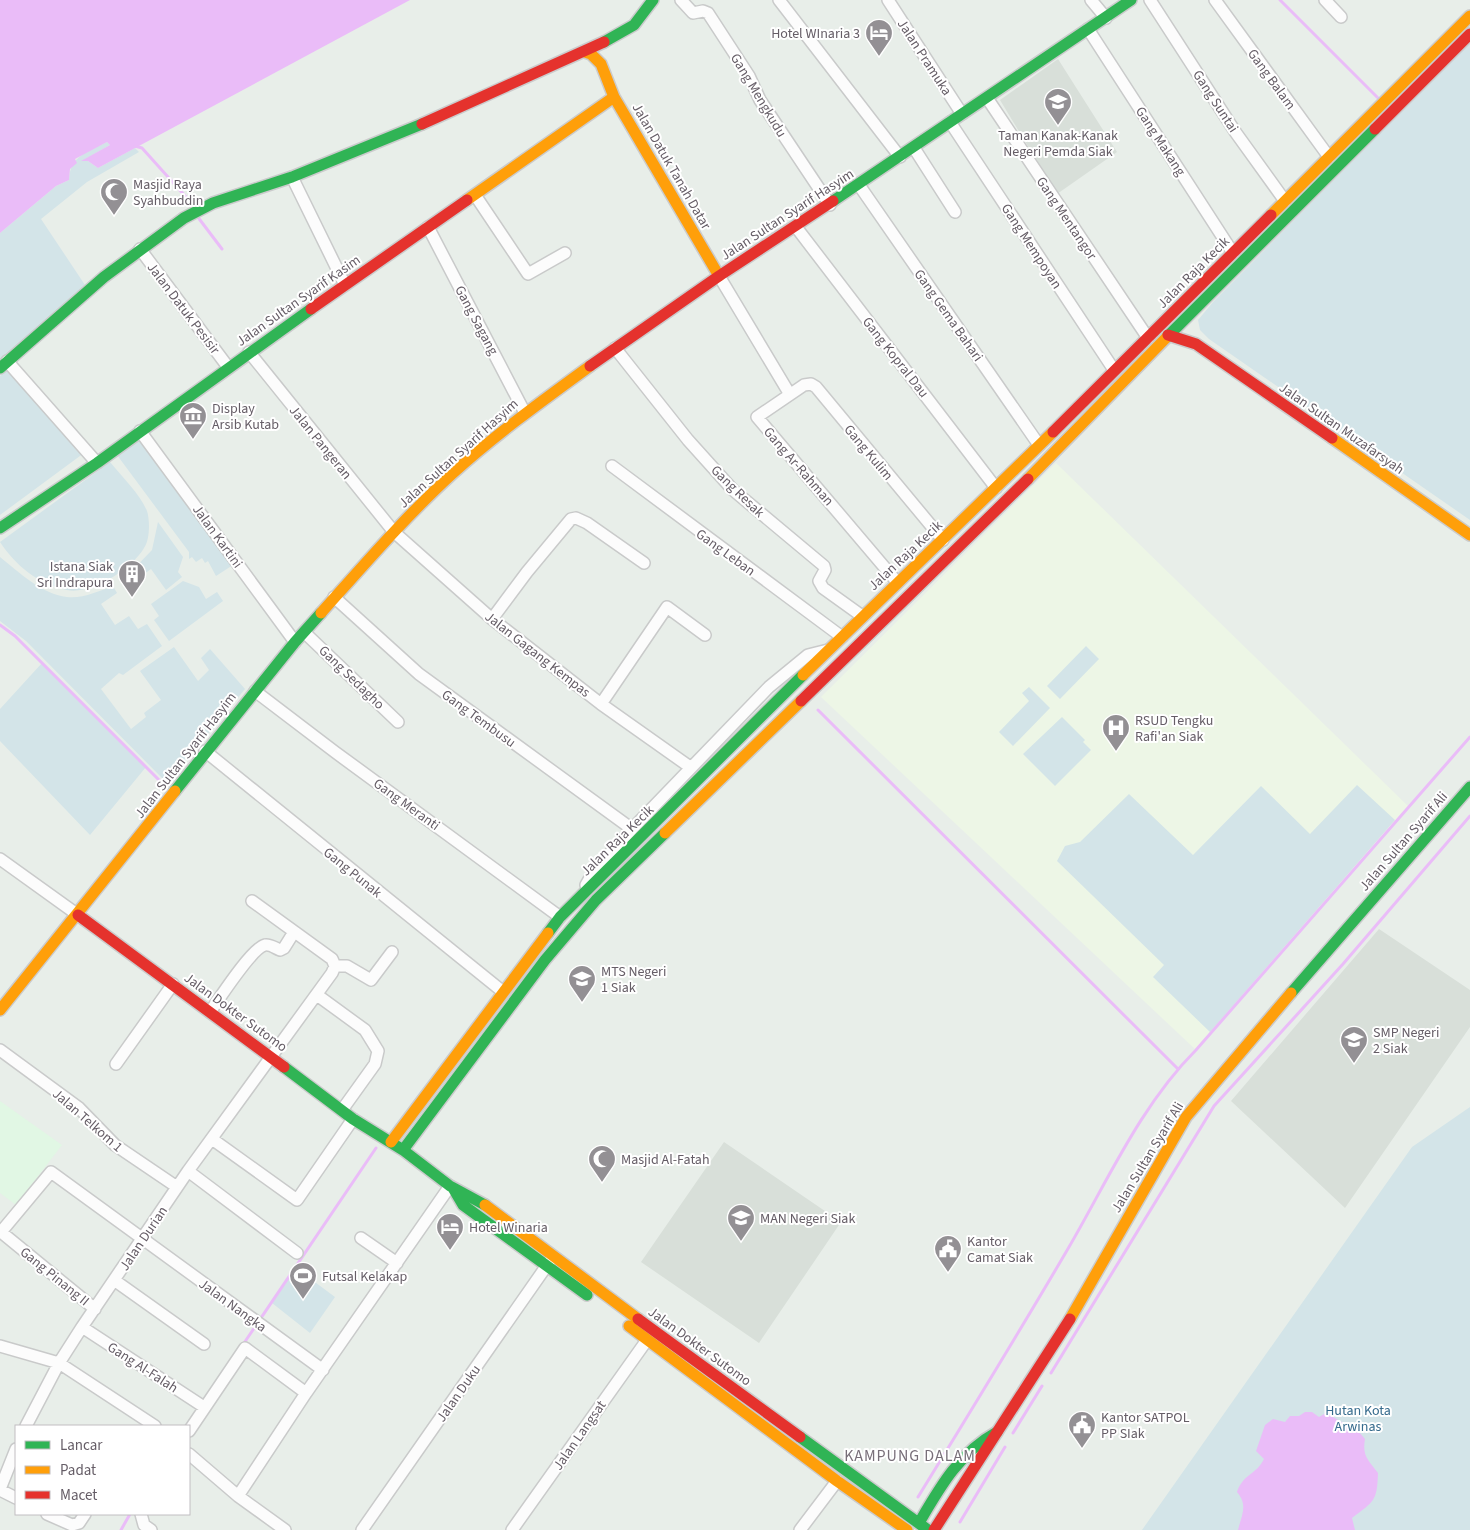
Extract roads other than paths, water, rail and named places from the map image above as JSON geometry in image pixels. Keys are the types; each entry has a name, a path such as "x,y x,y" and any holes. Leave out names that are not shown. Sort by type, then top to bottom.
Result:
{"street":[{"path":"97,463 4,364 68,307 140,249 184,218 213,203 292,177 374,145 585,52 634,25 653,0"},
{"name":"Gang Mengkudu","path":"681,0 693,13 703,10 708,13 749,76 760,100 830,205"},
{"path":"779,0 900,157"},
{"name":"Jalan Pramuka","path":"888,0 962,114"},
{"path":"1091,0 1106,18"},
{"name":"Jalan Sultan Syarif Hasyim","path":"0,1010 78,915 205,751 295,642 394,532 451,475 525,413 719,276 830,205 1131,0"},
{"name":"Gang Suntai","path":"1150,0 1236,133 1285,201"},
{"name":"Gang Balam","path":"1215,0 1329,157"},
{"path":"1325,0 1341,18"},
{"name":"Jalan Raja Kecik","path":"391,1142 560,917 862,616 943,540 1148,338 1470,16"},
{"name":"Gang Makang","path":"1088,28 1233,253"},
{"name":"Jalan Raja Kecik","path":"403,1150 474,1053 578,920 596,900 1017,490 1168,335 1470,34"},
{"path":"604,68 614,37"},
{"path":"585,52 593,55 604,68"},
{"name":"Jalan Datuk Tanah Datar","path":"604,68 614,97 719,276"},
{"name":"Jalan Sultan Syarif Kasim","path":"0,528 97,463 249,352 614,97"},
{"name":"Gang Mentangor","path":"987,98 1148,338"},
{"name":"Gang Mempoyan","path":"950,122 1114,370"},
{"path":"914,148 955,212"},
{"path":"292,177 345,285"},
{"name":"Gang Gema Bahari","path":"859,185 1039,445"},
{"path":"475,195 528,274 565,253"},
{"name":"Gang Sagang","path":"428,227 525,413"},
{"name":"Gang Kopral Dau","path":"796,227 996,488"},
{"path":"1253,233 1262,242"},
{"name":"Jalan Datuk Pesisir","path":"140,249 228,367"},
{"path":"719,276 789,393"},
{"path":"1187,316 1196,344"},
{"name":"Jalan Sultan Muzafarsyah","path":"1168,335 1196,344 1470,535"},
{"name":"Gang Resak","path":"616,348 688,440 733,490 824,566 825,570 819,581 823,588 862,616"},
{"name":"Jalan Pangeran","path":"249,352 394,532"},
{"name":"Gang Kulim","path":"789,393 804,385 811,384 816,387 943,540"},
{"name":"Gang Ar-Rahman","path":"789,393 757,417 897,582"},
{"name":"Jalan Kartini","path":"140,431 295,642"},
{"name":"Gang Leban","path":"612,466 842,637"},
{"path":"492,619 527,572 571,519 576,518 587,523 644,563"},
{"name":"Jalan Gagang Kempas","path":"394,532 492,619 601,704 690,767"},
{"name":"Gang Tembusu","path":"334,597 419,674 632,830"},
{"path":"601,704 667,607 705,635"},
{"name":"Gang Sedagho","path":"304,632 398,722"},
{"path":"596,900 586,891 586,885 594,871 690,767 769,687 801,660 815,652 830,650"},
{"name":"Gang Meranti","path":"255,691 560,917"},
{"name":"Gang Punak","path":"205,751 502,992"},
{"name":"Jalan Sultan Syarif Ali","path":"934,1530 999,1431 1077,1306 1186,1117 1213,1083 1470,787"},
{"name":"Jalan Dokter Sutomo","path":"0,858 173,984 353,1119 403,1150 452,1187 470,1196 554,1256 922,1528"},
{"path":"252,901 332,959 335,966 347,966 371,980 392,952"},
{"path":"210,1012 253,955 263,946 268,945 280,950 284,948 294,932"},
{"name":"Jalan Durian","path":"28,1425 59,1362 188,1171 270,1056 317,995 335,966"},
{"path":"116,1064 173,984"},
{"path":"317,995 365,1030 378,1051 375,1064 342,1110"},
{"path":"464,1045 474,1053"},
{"name":"Jalan Telkom 1","path":"0,1050 78,1108 121,1150 177,1187"},
{"path":"212,1139 297,1200 353,1119"},
{"path":"188,1171 296,1253"},
{"name":"Gang Pinang II","path":"95,1309 1,1232 52,1172 119,1221"},
{"path":"238,1496 306,1393 452,1187"},
{"name":"Jalan Dokter Sutomo","path":"452,1187 463,1206 547,1265 907,1530"},
{"name":"Jalan Nangka","path":"119,1221 256,1323 323,1370"},
{"path":"362,1238 397,1263"},
{"name":"Jalan Duku","path":"362,1530 554,1256"},
{"path":"114,1280 204,1344"},
{"name":"Gang Al-Falah","path":"82,1328 204,1407"},
{"name":"Jalan Langsat","path":"512,1530 647,1340"},
{"path":"0,1346 59,1362 139,1422"},
{"path":"190,1429 244,1348 306,1393"},
{"path":"922,1528 953,1468 965,1452 983,1438 999,1431"},
{"path":"15,1452 0,1489 15,1497"},
{"path":"190,1455 238,1496 285,1530"},
{"path":"800,1530 838,1481"},
{"path":"50,1515 72,1526 79,1523 84,1515"},
{"path":"141,1515 144,1525 150,1530"}],"waterway":[{"path":"1280,0 1378,98"},
{"path":"135,146 142,148 186,197 192,208"},
{"path":"197,216 222,249"},
{"path":"0,625 15,636 165,786"},
{"path":"818,710 1178,1069"},
{"path":"918,1497 1051,1278 1126,1144 1158,1095 1176,1072 1470,737"},
{"path":"1051,1373 1214,1106 1343,964 1470,816"},
{"path":"242,1346 376,1148"},
{"path":"1013,1433 1042,1386"},
{"path":"960,1522 1005,1447"},
{"path":"121,1530 129,1515"}],"place":[{"name":"Hotel WInaria 3","path":"879,57"},
{"name":"Taman Kanak-Kanak Negeri Pemda Siak","path":"1058,126"},
{"name":"Masjid Raya Syahbuddin","path":"114,216"},
{"name":"Display Arsib Kutab","path":"193,440"},
{"name":"Istana Siak Sri Indrapura","path":"132,598"},
{"name":"RSUD Tengku Rafi'an Siak","path":"1116,752"},
{"name":"MTS Negeri 1 Siak","path":"582,1003"},
{"name":"SMP Negeri 2 Siak","path":"1354,1064"},
{"name":"Masjid Al-Fatah","path":"602,1183"},
{"name":"MAN Negeri Siak","path":"741,1242"},
{"name":"Hotel Winaria","path":"450,1251"},
{"name":"Kantor Camat Siak","path":"948,1273"},
{"name":"Futsal Kelakap","path":"303,1300"},
{"name":"Kantor SATPOL PP SIak","path":"1082,1449"}],"district":[{"name":"KAMPUNG DALAM","path":"910,1455"}],"park label":[{"name":"Hutan Kota Arwinas","path":"1358,1418"}]}
